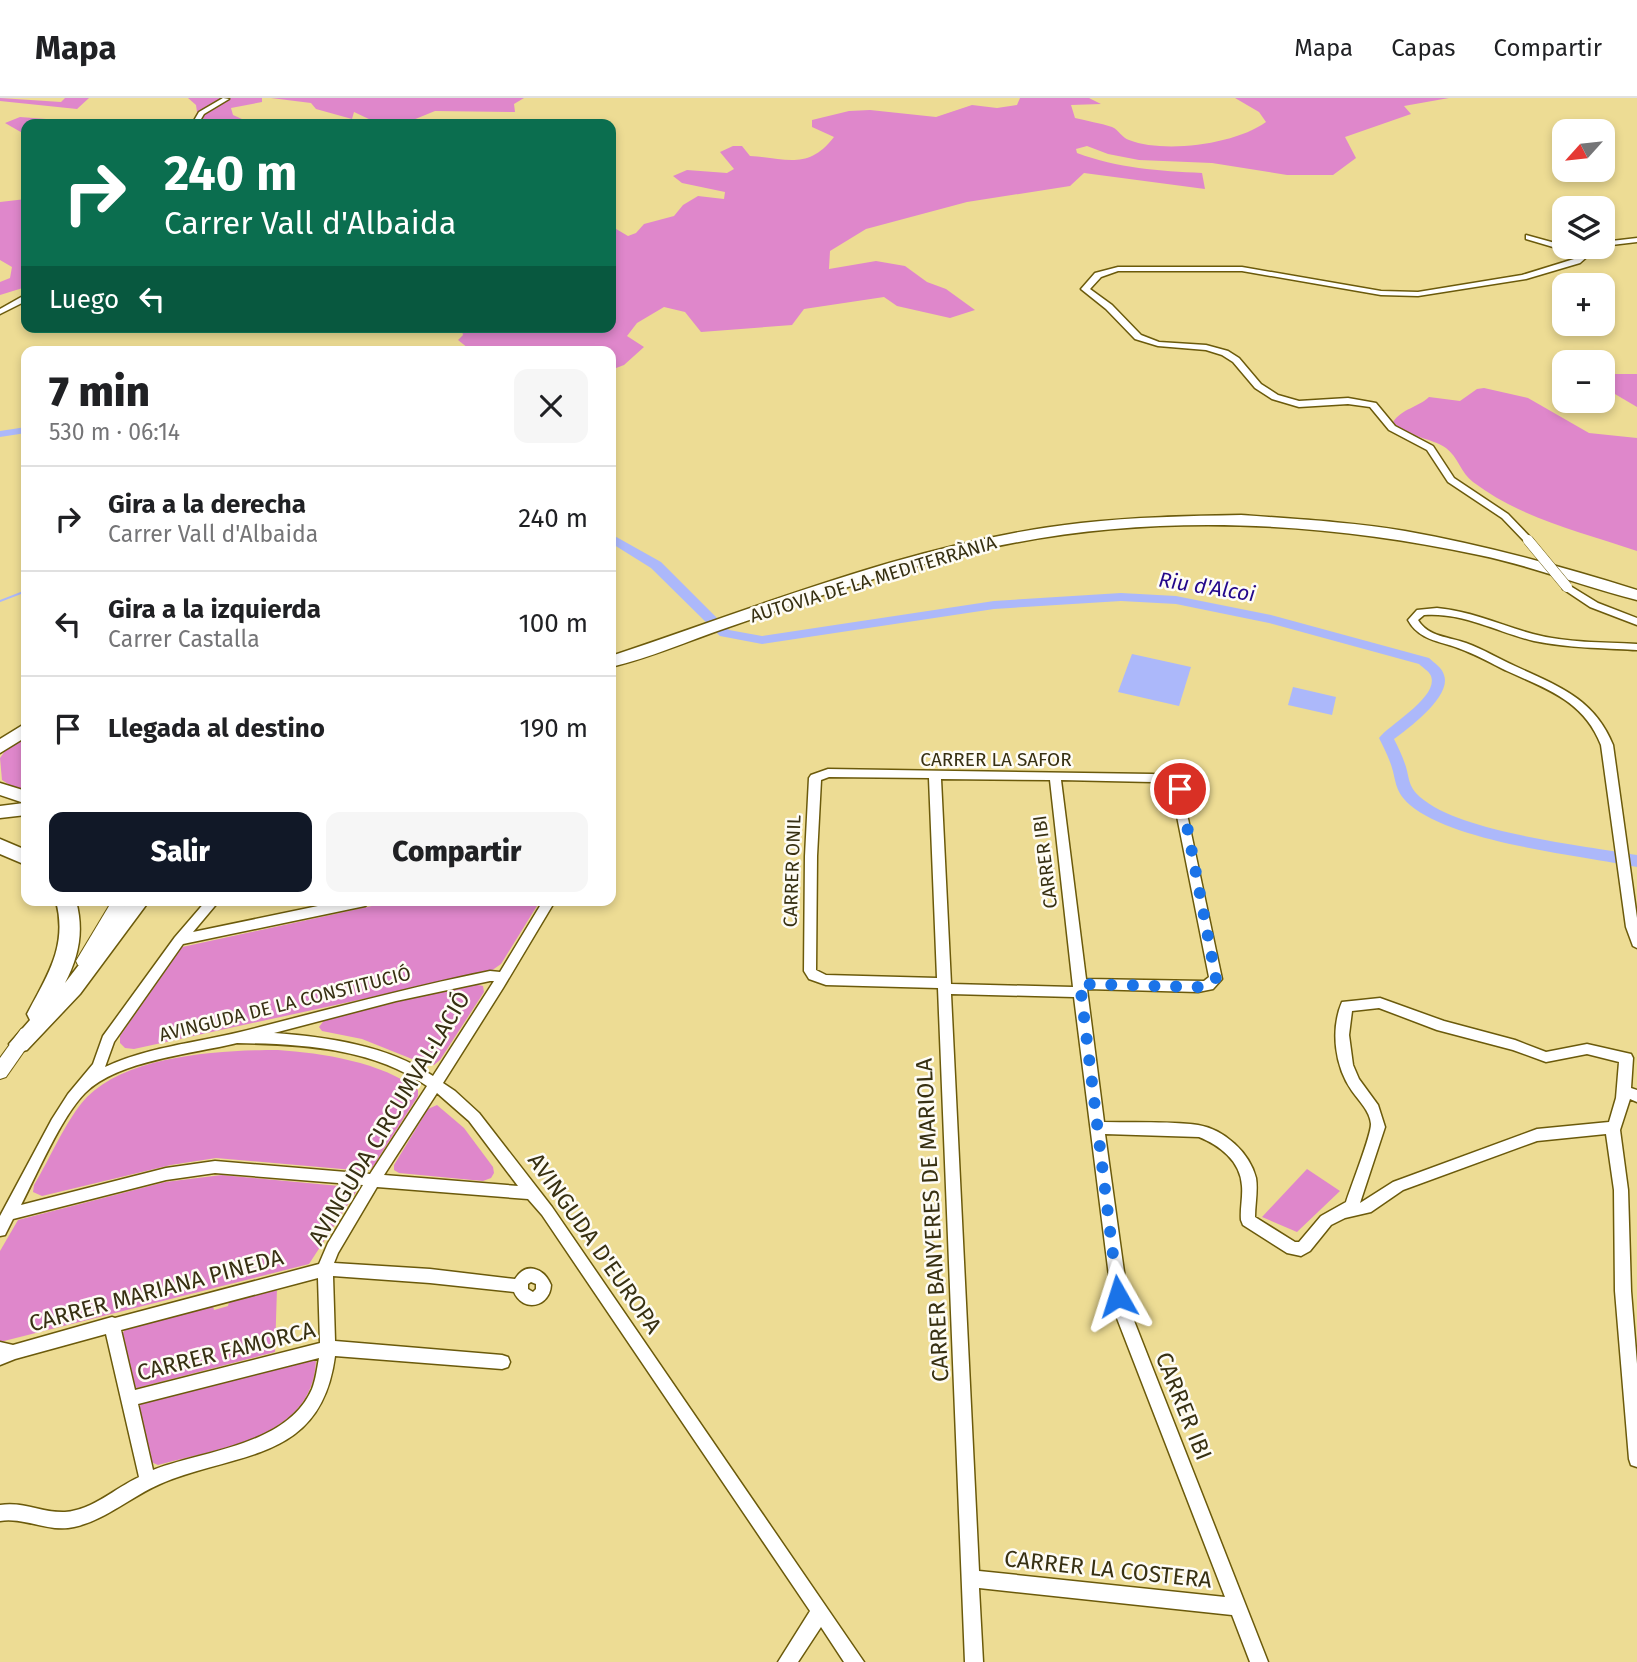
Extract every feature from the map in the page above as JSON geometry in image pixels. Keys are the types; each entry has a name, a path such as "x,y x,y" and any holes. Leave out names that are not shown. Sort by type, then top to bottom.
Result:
{"highway":[{"name":"AUTOVIA DE LA MEDITERRÀNIA","path":"649,650 895,569 1021,533 1086,520 1189,513 1335,520 1422,532 1482,544 1637,587"},
{"name":"AUTOVIA DE LA MEDITERRÀNIA","path":"616,650 881,564 978,537 1173,521 1244,521 1405,536 1468,548 1579,576 1637,595"},
{"path":"616,662 649,650"},
{"path":"0,734 21,725"},
{"path":"0,747 21,732"},
{"path":"0,789 21,795"},
{"path":"0,812 21,810"},
{"path":"0,822 21,820"},
{"path":"0,846 21,856"},
{"path":"20,1044 57,981 70,948 71,930 67,906"},
{"path":"20,1044 73,988 135,906"}],"main road":[{"path":"0,1072 73,978 117,906"}],"street":[{"path":"198,119 201,113 226,99"},
{"path":"1529,237 1552,244"},
{"path":"1615,243 1637,240"},
{"path":"1579,259 1511,280 1418,295 1381,293 1242,269 1118,269 1098,275 1085,289 1109,307 1138,337 1150,342 1206,348 1225,353 1236,360 1258,386 1275,397 1299,404 1348,401 1373,405 1392,428 1430,448 1451,481 1505,516 1567,587 1594,606 1637,622"},
{"path":"0,312 21,301"},
{"path":"1637,647 1548,641 1470,617 1433,611 1421,612 1413,620 1423,632 1465,646 1554,687 1590,714 1603,732 1622,847 1632,932 1637,943"},
{"name":"CARRER LA SAFOR","path":"815,778 828,773 1055,776 1165,779 1176,784 1180,789 1216,979 1208,985 1080,988"},
{"name":"CARRER BANYERES DE MARIOLA","path":"935,776 974,1662"},
{"name":"CARRER IBI","path":"1055,776 1121,1308 1259,1662"},
{"name":"CARRER ONIL","path":"815,778 808,966 814,976 826,980 944,986"},
{"path":"0,1230 57,1123 99,1066 108,1040 179,940 209,906"},
{"path":"179,940 341,906"},
{"name":"AVINGUDA CIRCUMVAL·LACIÓ","path":"0,1513 8,1511 35,1518 70,1521 99,1512 150,1480 254,1448 299,1421 317,1397 326,1374 329,1348 325,1269 332,1248 371,1181 436,1084 546,906"},
{"name":"AVINGUDA DE LA CONSTITUCIÓ","path":"84,1086 118,1065 237,1038 379,1000 490,976 501,977"},
{"path":"944,986 1080,988"},
{"path":"1098,1128 1199,1131 1209,1134 1236,1155 1247,1171 1248,1220 1297,1250 1308,1244 1324,1221 1349,1209 1355,1198 1378,1121 1352,1081 1346,1066 1341,1030 1347,1006 1380,1003 1442,1026 1515,1045 1546,1057 1587,1049 1626,1058 1630,1093 1614,1127 1630,1277 1631,1409 1637,1460"},
{"name":"AVINGUDA D'EUROPA","path":"237,1038 296,1038 357,1049 383,1057 436,1084 473,1116 530,1193 547,1211 855,1662"},
{"path":"1344,1212 1366,1208 1398,1186 1537,1135 1614,1127"},
{"path":"9,1214 166,1174 200,1168 231,1167 530,1193"},
{"name":"CARRER MARIANA PINEDA","path":"4,1353 325,1269 430,1276 520,1286"},
{"path":"112,1324 145,1472 150,1480"},
{"name":"CARRER FAMORCA","path":"129,1399 329,1348 502,1362"},
{"name":"CARRER LA COSTERA","path":"972,1579 1239,1607"},
{"path":"787,1662 820,1612"}],"shaded area":[{"path":"0,98 61,102 65,98 89,98 77,109 0,101"},
{"path":"188,98 262,98 262,102 231,108 233,115 242,119 198,119 196,105"},
{"path":"271,98 524,98 514,104 515,112 435,111 415,119 369,119 354,112 352,119 316,109 311,103"},
{"path":"1020,98 1089,98 1101,104 1071,105 1075,118 1112,127 1127,139 1144,144 1180,146 1237,136 1266,122 1259,112 1235,98 1449,98 1404,106 1411,114 1345,137 1356,158 1333,175 1287,175 1212,163 1139,160 1108,154 1087,146 1076,149 1077,153 1123,165 1202,173 1205,189 1084,173 1070,186 967,202 866,229 830,251 829,269 876,261 905,266 927,282 946,289 975,310 950,318 897,306 884,297 804,309 792,325 701,332 685,312 664,307 637,323 627,336 644,347 624,365 616,368 616,346 466,346 458,340 462,333 616,333 616,229 628,236 636,233 644,224 674,216 683,205 698,196 724,199 725,192 682,183 673,176 687,170 727,173 734,169 720,152 733,146 742,146 750,156 795,160 815,155 834,137 812,127 812,120 849,111 870,110 936,117 972,105 997,108 1017,105"},
{"path":"20,117 46,119 21,119 21,132 5,123"},
{"path":"21,200 21,289 0,295 0,282 10,278 12,267 0,260 0,202"},
{"path":"1615,374 1637,374 1637,407 1615,394"},
{"path":"1484,388 1528,398 1589,433 1637,438 1637,551 1552,523 1511,506 1473,482 1446,448 1404,431 1393,422 1429,397 1460,401 1477,389"},
{"path":"21,738 21,789 2,780 0,758 7,748"},
{"path":"372,906 537,906 501,964 491,971 134,1049 125,1048 120,1043 120,1036 182,947"},
{"path":"473,984 483,986 484,992 440,1060 434,1065 427,1065 362,1039 322,1031 319,1027 325,1019"},
{"path":"278,1050 332,1057 369,1066 387,1072 418,1090 418,1096 372,1168 365,1171 216,1158 171,1165 42,1196 33,1192 34,1185 72,1116 87,1097 105,1083 127,1072 177,1058 230,1051"},
{"path":"437,1105 464,1128 493,1167 491,1178 483,1181 399,1173 394,1170 394,1165 428,1109"},
{"path":"1307,1169 1340,1191 1297,1232 1262,1217"},
{"path":"222,1175 350,1187 356,1188 356,1192 309,1264 0,1342 0,1251 18,1220 165,1182"},
{"path":"277,1288 275,1352 133,1389 120,1337 126,1328 213,1306 214,1310 228,1306 229,1302"},
{"path":"316,1358 311,1385 299,1406 282,1423 260,1436 235,1445 158,1465 151,1462 138,1407 141,1402"}],"water":[{"path":"1132,654 1191,667 1179,706 1118,692"},
{"path":"1293,687 1336,697 1332,715 1288,705"}],"waterway":[{"name":"Riu d'Alcoi","path":"0,434 21,431"},
{"name":"Riu d'Alcoi","path":"616,541 656,565 725,633 762,640 994,605 1121,597 1176,600 1271,619 1424,661 1437,673 1439,681 1436,690 1421,709 1386,738 1399,767 1401,783 1415,801 1440,815 1508,837 1637,861"},
{"path":"0,601 21,593"}],"route":[{"path":"1118,1296 1080,984 1198,987 1208,985 1216,979 1180,789"}]}
